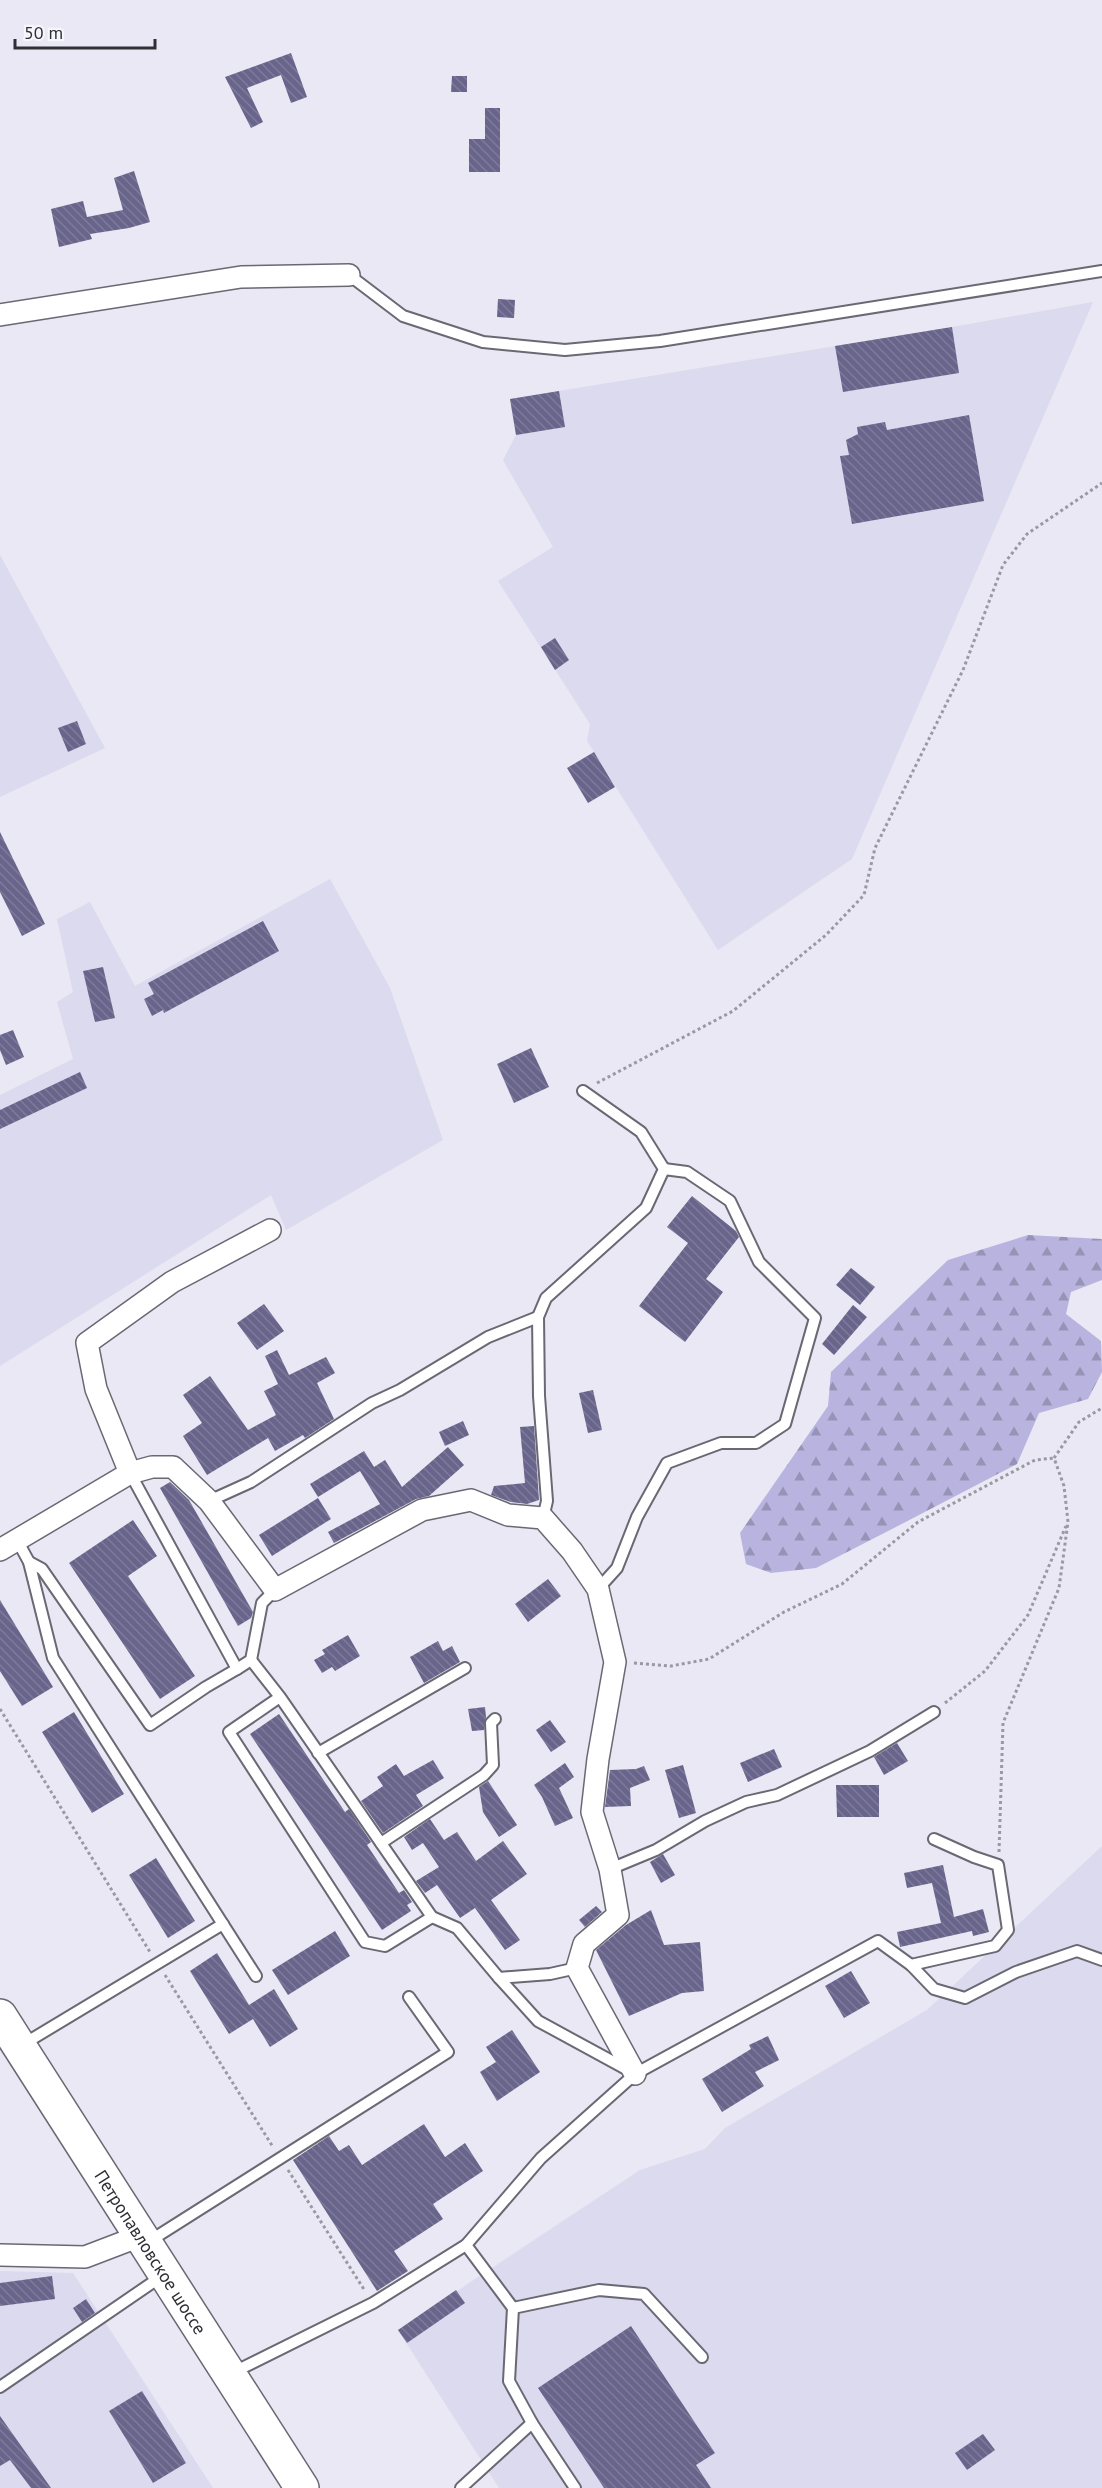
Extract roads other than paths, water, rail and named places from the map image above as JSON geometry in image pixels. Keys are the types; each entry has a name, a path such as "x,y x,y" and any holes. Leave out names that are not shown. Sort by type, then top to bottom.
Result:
{"main road":[{"name":"Петропавловское шоссе","path":"0,2016 302,2488"}],"street":[{"path":"0,315 241,277 349,275"},
{"path":"130,1473 96,1389 87,1343 172,1282 270,1230"},
{"path":"9,1545 130,1473 152,1467 173,1467 209,1501 275,1590 422,1510 471,1500 508,1515 543,1518 572,1551 598,1589 615,1662 598,1759 592,1812 610,1869 618,1915 584,1944 577,1968 635,2074"},
{"path":"0,2255 85,2257 143,2240"}],"lane":[{"path":"349,275 403,316 483,342 565,350 660,341 1102,271"},
{"path":"583,1091 641,1132 664,1169"},
{"path":"543,1518 547,1501 539,1396 538,1317 546,1298 645,1208 664,1169"},
{"path":"598,1589 616,1568 637,1517 667,1463 721,1443 756,1443 785,1424 815,1318 759,1262 730,1201 687,1172 664,1169"},
{"path":"209,1501 251,1482 372,1403 400,1390 488,1337 538,1317"},
{"path":"130,1473 237,1669"},
{"path":"9,1545 28,1562 42,1569 150,1725 251,1660 262,1603 275,1590"},
{"path":"28,1562 53,1658 256,1976"},
{"path":"251,1660 280,1697 432,1917 457,1928 538,2020 635,2074"},
{"path":"318,1753 465,1668"},
{"path":"280,1697 230,1732 365,1942 385,1946 432,1917"},
{"path":"610,1869 656,1850 705,1821 746,1802 777,1795 870,1751 934,1712"},
{"path":"381,1843 484,1775 493,1765 491,1724 495,1719"},
{"path":"910,1965 995,1946 1008,1930 998,1865 934,1839"},
{"path":"20,2047 223,1924"},
{"path":"229,2374 373,2303 466,2245 541,2158 635,2074 878,1941 910,1965 934,1989 965,1998 1016,1972 1077,1951 1102,1960"},
{"path":"499,1978 550,1974 577,1968"},
{"path":"143,2240 281,2159 448,2052 409,1997"},
{"path":"466,2245 513,2308 509,2381 532,2423 575,2488"},
{"path":"0,2386 165,2275"},
{"path":"513,2308 599,2290 644,2294 702,2357"},
{"path":"461,2488 532,2423"}]}
